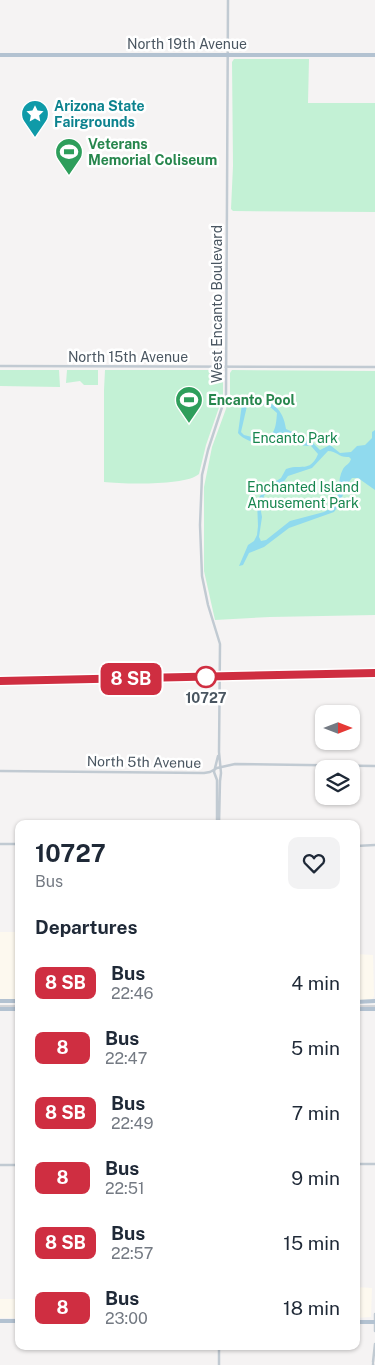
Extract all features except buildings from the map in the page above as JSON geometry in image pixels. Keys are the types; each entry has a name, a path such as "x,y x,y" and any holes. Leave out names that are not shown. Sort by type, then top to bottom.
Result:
{"main road":[{"name":"North 19th Avenue","path":"0,55 375,55"},
{"path":"0,681 375,674"},
{"path":"360,1002 375,1001"},
{"path":"0,1002 15,1002"},
{"path":"8,1009 15,1004"},
{"path":"0,1009 15,1009"},
{"path":"360,1009 375,1009"},
{"path":"0,1322 15,1321"},
{"path":"360,1322 375,1322"}],"street":[{"name":"West Encanto Boulevard","path":"218,820 220,644 201,572 201,479 208,450 226,398 228,0"},
{"name":"North 15th Avenue","path":"0,366 375,367"},
{"name":"West Encanto Boulevard","path":"218,820 217,780 214,773 219,752"},
{"path":"220,760 229,766"},
{"name":"North 5th Avenue","path":"0,771 204,773 235,764 375,766"},
{"path":"0,844 15,844"},
{"path":"360,846 375,846"},
{"path":"360,1164 375,1164"},
{"path":"0,1165 15,1165"},
{"path":"375,1314 375,1331"},
{"path":"374,1363 375,1344"},
{"path":"219,1350 219,1365"}],"shaded area":[{"path":"0,932 15,932 15,1000 0,1000"},
{"path":"360,954 373,955 374,996 372,1000 360,1001"},
{"path":"360,1287 372,1288 371,1317 360,1318"},
{"path":"0,1299 15,1299 15,1318 0,1318"}],"green space":[{"path":"234,59 309,59 308,103 375,103 375,212 233,211 231,209 233,166 232,62"},
{"path":"0,370 59,370 60,387 0,386"},
{"path":"67,370 98,370 98,385 84,385 80,381 66,383"},
{"name":"Encanto Park","path":"105,370 221,370 223,373 223,396 206,445 199,474 181,481 139,484 104,482"},
{"name":"Enchanted Island Amusement Park","path":"232,370 375,371 375,615 215,620 204,571 204,487 212,447 230,398 230,373"}],"water":[{"path":"253,399 273,405 282,414 286,429 310,440 320,450 330,445 340,453 351,452 357,446 365,445 372,438 372,432 375,430 375,490 358,478 352,478 347,484 339,505 334,512 289,528 264,547 249,553 243,565 239,566 248,545 254,541 257,535 257,500 267,487 281,478 286,469 308,466 315,460 318,454 311,446 299,444 287,432 283,433 274,443 268,445 258,444 240,436 238,433 242,404 245,400","holes":["257,403 269,406 277,413 273,432 264,440 244,435 241,432 247,406","328,451 351,459 341,473 335,506 324,512 290,521 266,540 261,541 259,537 262,517 260,506 266,491 282,484 288,476 312,468"]}],"tram line":[{"path":"0,1006 15,1006"},
{"path":"360,1006 375,1006"}],"bus line":[{"path":"0,681 375,673"}],"place":[{"name":"Arizona State Fairgrounds","path":"35,138"},
{"name":"Veterans Memorial Coliseum","path":"69,176"},
{"name":"Encanto Pool","path":"189,424"},
{"name":"10727","path":"206,677"}]}
